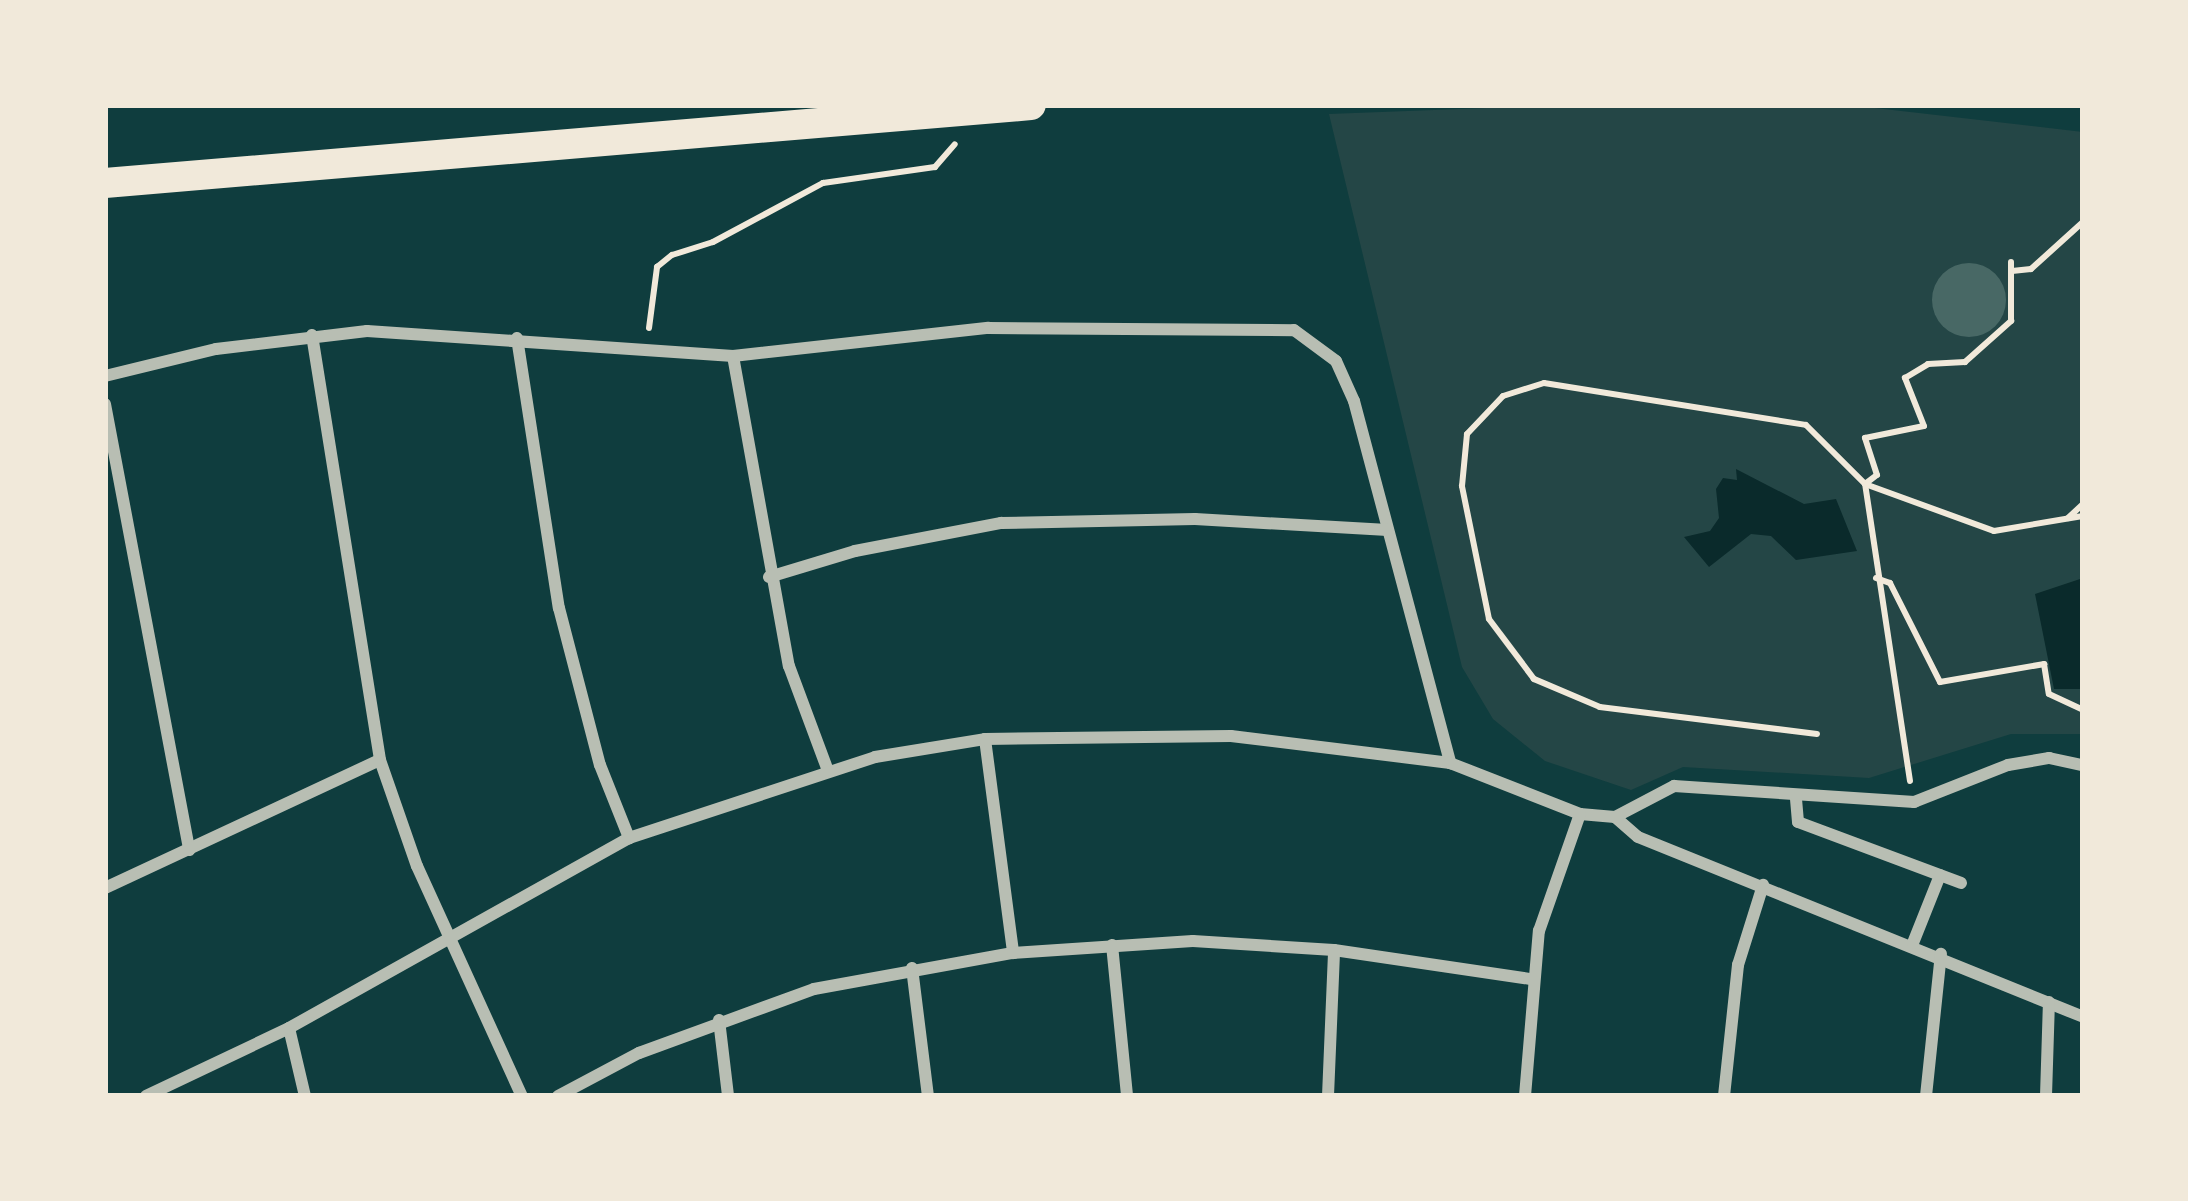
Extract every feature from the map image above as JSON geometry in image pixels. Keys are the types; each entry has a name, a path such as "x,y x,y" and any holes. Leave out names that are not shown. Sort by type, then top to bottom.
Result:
{"main road":[{"path":"105,183 1031,105"}],"street":[{"path":"105,376 312,335 517,338 733,356 988,328 1294,330 1315,341 1346,379 1450,763"},
{"path":"312,335 380,760 450,936 522,1096"},
{"path":"517,338 559,608 600,765 629,838"},
{"path":"733,356 769,577 789,665 828,771"},
{"path":"105,404 189,850"},
{"path":"769,577 855,551 1000,523 1196,519 1388,530"},
{"path":"146,1096 289,1028 629,838 828,771 985,739 1231,736 1450,763 1580,814 1615,817 1674,786 1796,799 1914,802 2008,765 2049,758 2083,765"},
{"path":"985,739 1013,952"},
{"path":"105,888 380,760"},
{"path":"1796,799 1798,822 1961,883"},
{"path":"1525,1096 1531,979 1539,931 1580,814"},
{"path":"1615,817 1638,837 1941,954 2083,1017"},
{"path":"1913,943 1940,875"},
{"path":"1724,1096 1735,983 1763,884"},
{"path":"1112,945 1126,1096"},
{"path":"558,1096 718,1021 913,968 1013,952 1112,945 1334,950 1531,979"},
{"path":"1328,1096 1334,950"},
{"path":"1926,1096 1941,954"},
{"path":"913,968 928,1096"},
{"path":"2046,1096 2049,1002"},
{"path":"718,1021 728,1096"},
{"path":"289,1028 305,1096"}],"path":[{"path":"648,349 651,289 657,267 672,255 713,242 823,182 935,167 959,135"},
{"path":"1865,484 1877,475 1865,438 1924,426 1905,378 1928,364 1965,362 2011,321 2012,267 2031,269 2048,245 2083,222"},
{"path":"1817,734 1600,706 1534,679 1489,619 1462,486 1467,434 1503,396 1544,382 1806,425 1865,484 1994,531 2083,516"},
{"path":"1865,484 1914,802"},
{"path":"2068,518 2083,504"},
{"path":"1876,578 1890,583 1940,682 2044,664 2048,694 2083,710"}],"shaded area":[{"path":"1563,105 1849,105 2083,132 2083,734 2011,734 1869,778 1683,767 1631,790 1545,761 1493,719 1462,667 1329,114"},
{"path":"1736,469 1804,504 1836,499 1857,551 1796,560 1771,536 1751,534 1709,567 1684,537 1710,531 1719,518 1716,489 1723,478 1737,480"},
{"path":"2083,578 2083,689 2054,689 2035,594"}],"building":[{"path":"1969,263 1983,265 1995,274 2004,286 2004,314 1995,326 1983,335 1969,337 1955,335 1943,326 1934,314 1932,300 1934,286 1943,274 1955,265"}]}
